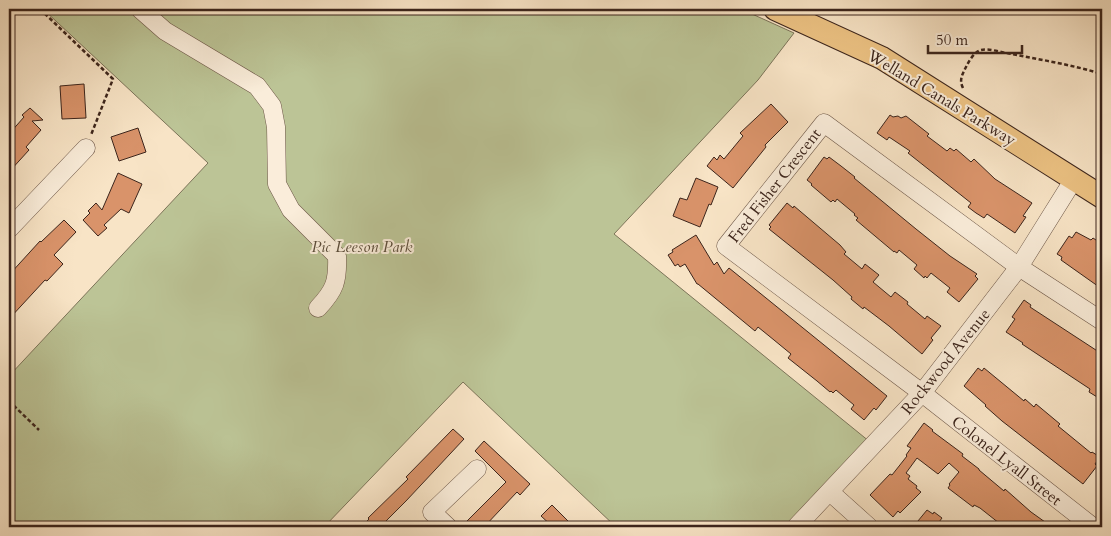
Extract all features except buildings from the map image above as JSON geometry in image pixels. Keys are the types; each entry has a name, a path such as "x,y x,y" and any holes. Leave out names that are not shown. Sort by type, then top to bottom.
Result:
{"main road":[{"name":"Welland Canals Parkway","path":"775,9 882,58 1102,197"}],"street":[{"path":"140,9 165,31 257,86 272,106 276,127 277,184 291,210 337,256 338,276 329,296 318,308"},
{"name":"Fred Fisher Crescent","path":"922,393 726,246 824,123 1019,267"},
{"path":"9,229 86,148"},
{"name":"Rockwood Avenue","path":"796,527 922,393 1019,267 1074,178"},
{"path":"1019,267 1102,320"},
{"name":"Colonel Lyall Street","path":"922,393 1093,527"},
{"path":"448,527 432,512 477,469"},
{"path":"830,492 869,527"}],"path":[{"path":"40,9 113,79 86,148"},
{"path":"964,89 961,83 962,75 973,55 981,50 1057,63 1102,74"},
{"path":"9,401 39,430"}],"green space":[{"name":"Pic Leeson Park","path":"43,9 741,9 794,33 758,80 614,234 875,446 801,527 616,527 463,382 324,527 9,527 9,376 208,163"}]}
